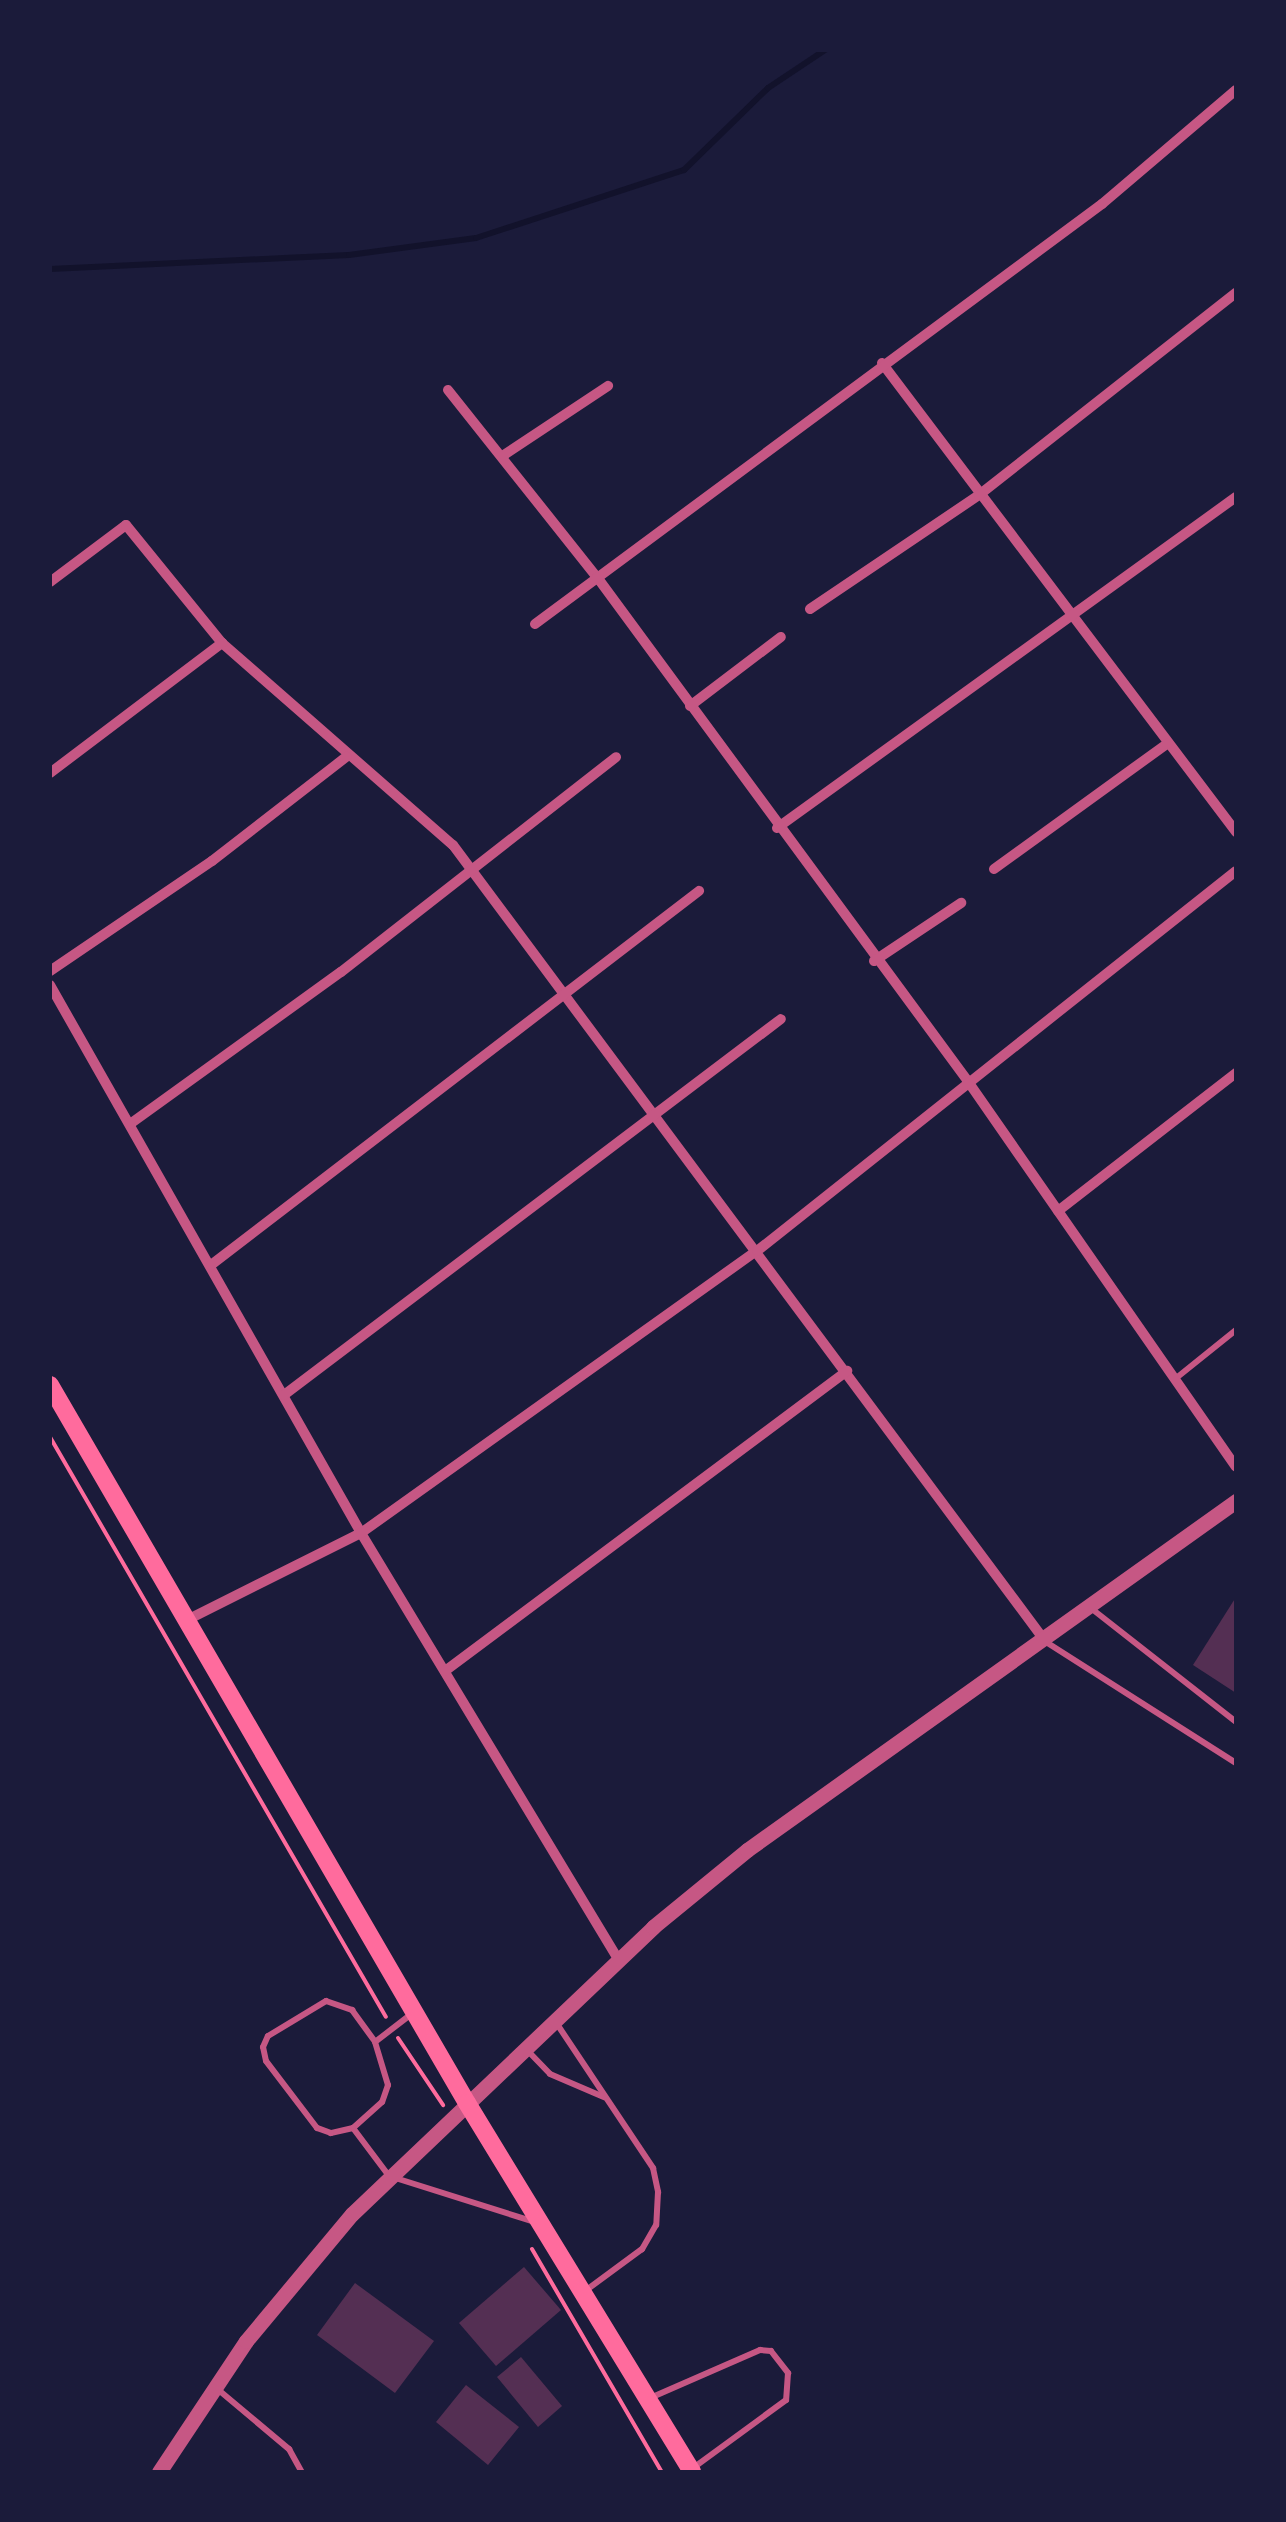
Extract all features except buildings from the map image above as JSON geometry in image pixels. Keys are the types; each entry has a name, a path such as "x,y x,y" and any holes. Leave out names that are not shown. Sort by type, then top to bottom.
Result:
{"main road":[{"path":"50,1385 466,2102 585,2290 691,2471"}],"street":[{"path":"536,624 882,363 1102,204 1236,90"},
{"path":"810,609 979,495 1236,292"},
{"path":"882,363 1073,619 1235,826"},
{"path":"504,456 608,386"},
{"path":"448,390 596,577 874,961 967,1080 1236,1467"},
{"path":"777,828 1073,619 1236,497"},
{"path":"50,582 126,525 222,643 346,757 453,845 1046,1642"},
{"path":"690,706 781,637"},
{"path":"50,773 222,643"},
{"path":"994,870 1168,743"},
{"path":"50,971 212,861 346,757"},
{"path":"130,1124 342,972 469,866 616,757"},
{"path":"187,1620 360,1533 756,1251 967,1080 1236,871"},
{"path":"211,1265 698,890"},
{"path":"874,961 960,903"},
{"path":"50,985 360,1533 618,1960"},
{"path":"284,1395 656,1117 781,1018"},
{"path":"1058,1211 1236,1073"},
{"path":"444,1671 847,1372"},
{"path":"160,2472 214,2387 307,2264 389,2176 618,1960 746,1850 1046,1642 1236,1501"}],"lane":[{"path":"1175,1379 1236,1330"},
{"path":"1092,1608 1236,1722"},
{"path":"1046,1642 1236,1763"},
{"path":"326,2002 352,2010 374,2042 388,2084 382,2102 353,2128 331,2133 316,2128 266,2061 263,2047 268,2036 326,2002"},
{"path":"374,2042 414,2012"},
{"path":"554,2020 653,2168 656,2225 642,2249 585,2290"},
{"path":"524,2048 546,2072 605,2098"},
{"path":"353,2128 389,2176 543,2224"},
{"path":"649,2398 760,2350 771,2351 788,2372 786,2400 691,2471"},
{"path":"214,2387 289,2448 302,2472"}],"path":[{"path":"50,1437 392,2029 444,2107"},
{"path":"512,2215 662,2472"}],"waterway":[{"path":"50,269 349,255 476,238 684,170 768,88 825,50"}]}
